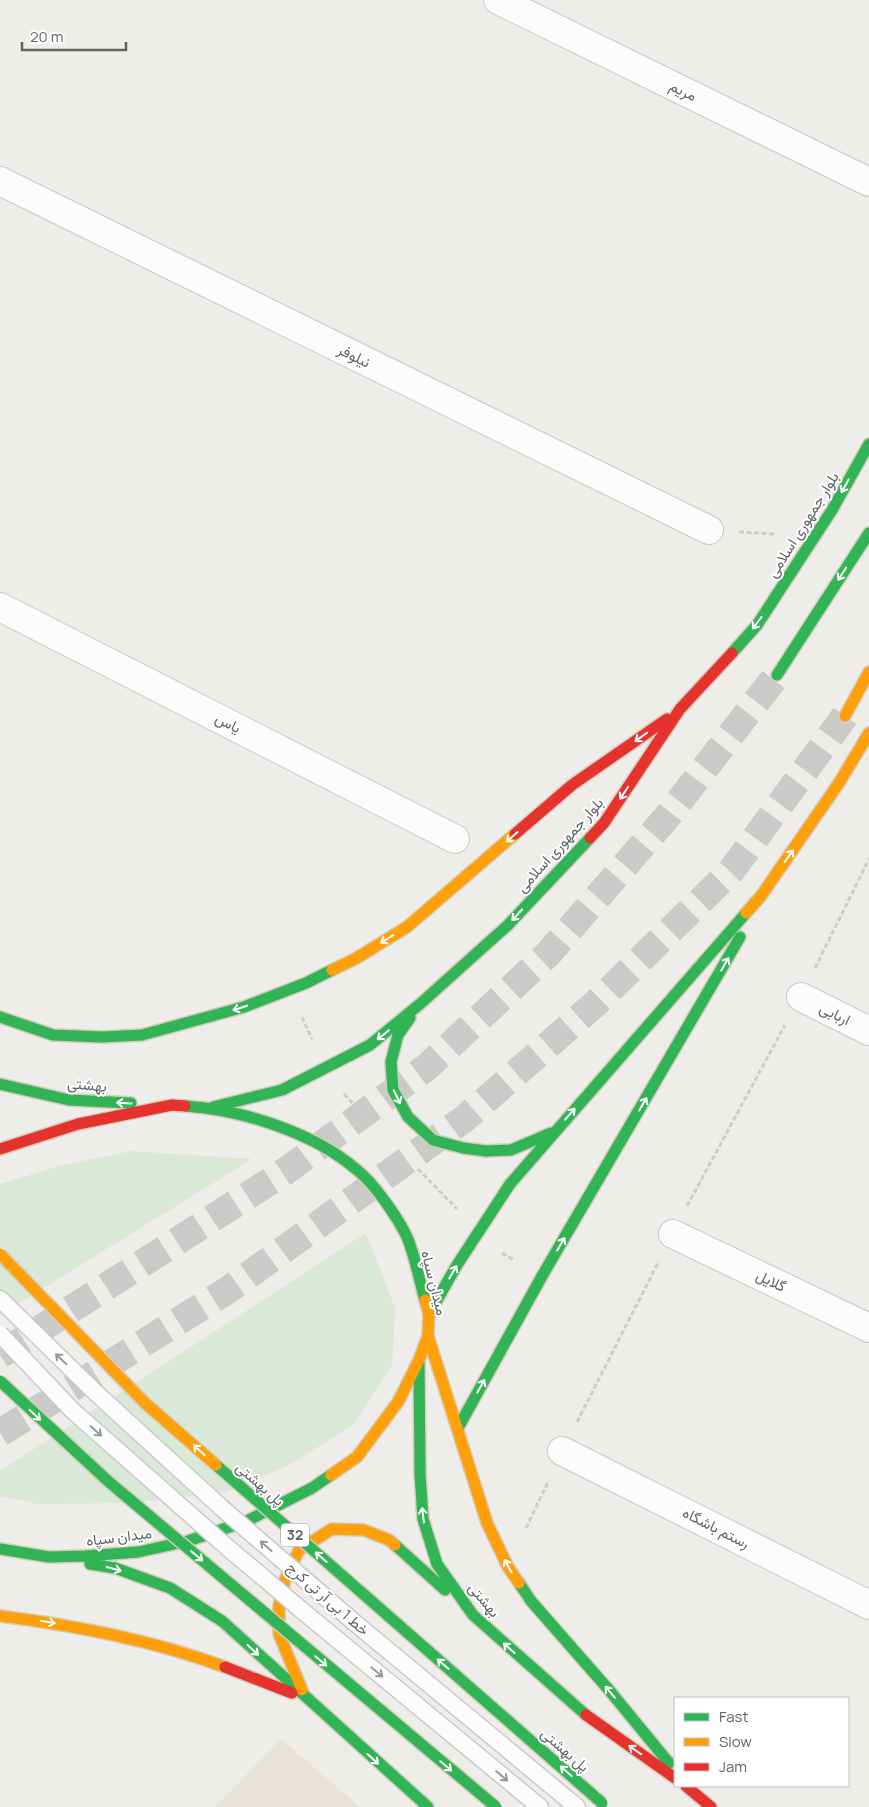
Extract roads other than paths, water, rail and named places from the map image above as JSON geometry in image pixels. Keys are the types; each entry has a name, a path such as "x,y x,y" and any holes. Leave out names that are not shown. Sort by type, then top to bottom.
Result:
{"main road":[{"name":"بلوار جمهوری اسلامی","path":"212,1108 282,1090 370,1045 420,1004 508,925 604,823 680,709 757,625 832,510 869,444"},
{"path":"777,675 869,533"},
{"path":"845,716 869,672"},
{"path":"0,1017 53,1035 102,1037 142,1035 244,1007 306,983 356,959 407,927 572,785 680,709"},
{"path":"429,1314 505,1192 556,1130 761,896 839,784 869,734"},
{"path":"458,1428 542,1276 730,955 761,896"},
{"path":"420,1004 398,1035 391,1062 394,1090 408,1117 433,1140 463,1148 486,1151 511,1150 556,1130"},
{"name":"بهشتى","path":"0,1084 69,1100 172,1106"},
{"name":"میدان سپاه","path":"0,1149 78,1124 172,1106 212,1108 284,1128 318,1143 358,1170 389,1207 407,1238 429,1314 428,1336 419,1360 398,1402 357,1458 312,1488 247,1521 188,1541 138,1552 49,1557 3,1551"},
{"name":"پل بهشتی","path":"0,1254 145,1403 605,1805"},
{"path":"428,1336 487,1523 508,1567 531,1601 609,1690 674,1769"},
{"name":"بهشتى","path":"419,1360 420,1474 423,1519 437,1564 473,1615 582,1713 674,1777"},
{"path":"0,1381 109,1482 496,1807"},
{"path":"306,1698 279,1634 279,1606 285,1580 299,1550 332,1529 364,1530 389,1540 473,1615"},
{"path":"49,1557 115,1568 170,1588 222,1622 428,1807"},
{"path":"0,1616 44,1621 148,1643 203,1660 306,1698"},
{"path":"689,1787 712,1807"}],"street":[{"name":"مریم","path":"498,0 869,182"},
{"name":"نیلوفر","path":"0,181 709,530"},
{"name":"یاس","path":"0,606 455,839"},
{"name":"اربابی","path":"801,997 869,1031"},
{"name":"گلایل","path":"672,1234 869,1328"},
{"name":"رستم باشگاه","path":"562,1451 869,1605"}],"lane":[{"name":"خط 1 بی آر تی کرج","path":"0,1299 96,1392 202,1490 356,1623 578,1807"},
{"name":"خط 1 بی آر تی کرج","path":"0,1334 74,1411 240,1559 540,1807"}],"tunnel":[{"path":"0,1355 283,1173 427,1067 548,954 667,817 777,675"},
{"path":"0,1433 228,1290 464,1119 596,1003 731,871 845,716"}]}
